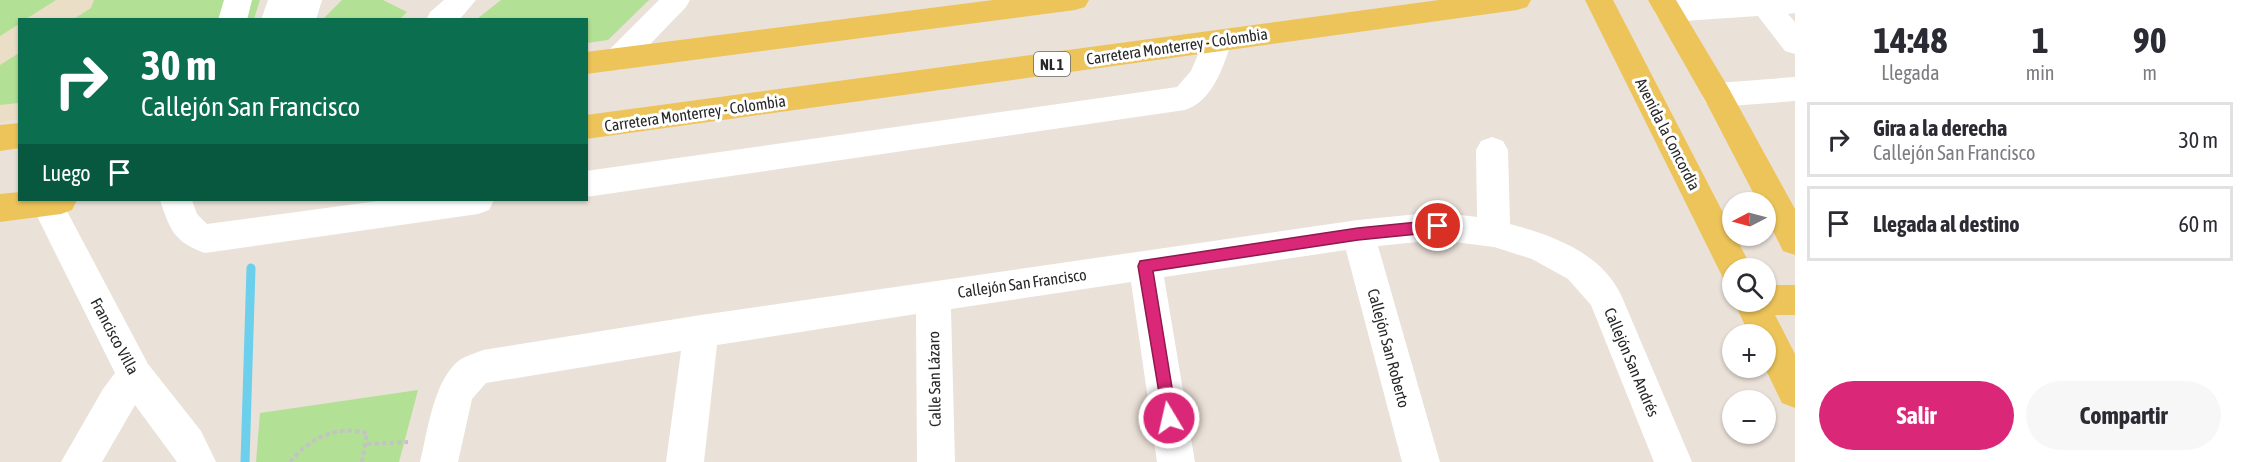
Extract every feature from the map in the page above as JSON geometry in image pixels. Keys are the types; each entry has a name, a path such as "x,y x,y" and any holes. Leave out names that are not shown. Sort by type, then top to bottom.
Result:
{"main road":[{"path":"588,63 1075,0"},
{"name":"Carretera Monterrey - Colombia","path":"588,128 1517,0"},
{"name":"Avenida la Concordia","path":"1599,0 1730,258"},
{"path":"1665,5 1717,95 1795,241"},
{"path":"0,138 18,135"},
{"path":"0,208 53,201"},
{"path":"1776,300 1795,300"},
{"path":"1756,312 1795,391"}],"street":[{"path":"233,18 238,0"},
{"path":"276,18 282,0"},
{"path":"302,18 308,0"},
{"path":"442,18 462,0"},
{"path":"618,59 676,0"},
{"path":"1665,5 1767,7 1795,3"},
{"path":"1767,7 1795,43"},
{"path":"588,184 1185,98 1198,85 1217,41"},
{"path":"1717,95 1795,89"},
{"path":"1492,150 1494,233"},
{"name":"Francisco Villa","path":"53,201 135,376 188,444 197,462"},
{"path":"176,201 190,230 196,237 205,239 471,201"},
{"name":"Callejón San Francisco","path":"439,462 453,405 464,380 471,372 500,363 933,296 1358,234 1438,226 1494,233 1540,248 1580,269"},
{"name":"Callejón San Roberto","path":"1358,234 1421,462"},
{"path":"1145,266 1176,462"},
{"name":"Callejón San Andrés","path":"1580,269 1596,284 1605,297 1673,462"},
{"name":"Calle San Lázaro","path":"933,296 936,462"},
{"path":"685,462 701,331"},
{"path":"80,462 116,401 135,376"}],"path":[{"path":"290,462 296,453 324,433 360,430 367,433 362,462"}],"shaded area":[{"path":"0,0 198,0 192,18 18,18 18,119 0,122"}],"green space":[{"path":"0,0 56,0 28,18 18,18 18,25 0,36"},
{"path":"94,0 260,0 254,18 75,18 91,8"},
{"path":"342,0 383,0 407,12 401,18 324,18"},
{"path":"501,0 649,0 608,40 588,43 588,18 478,18"},
{"path":"18,54 18,103 0,105 0,65"},
{"path":"418,390 399,462 256,462 260,413"}],"waterway":[{"path":"245,462 251,268"}],"route":[{"path":"1169,418 1145,266 1358,234 1438,226"}]}
